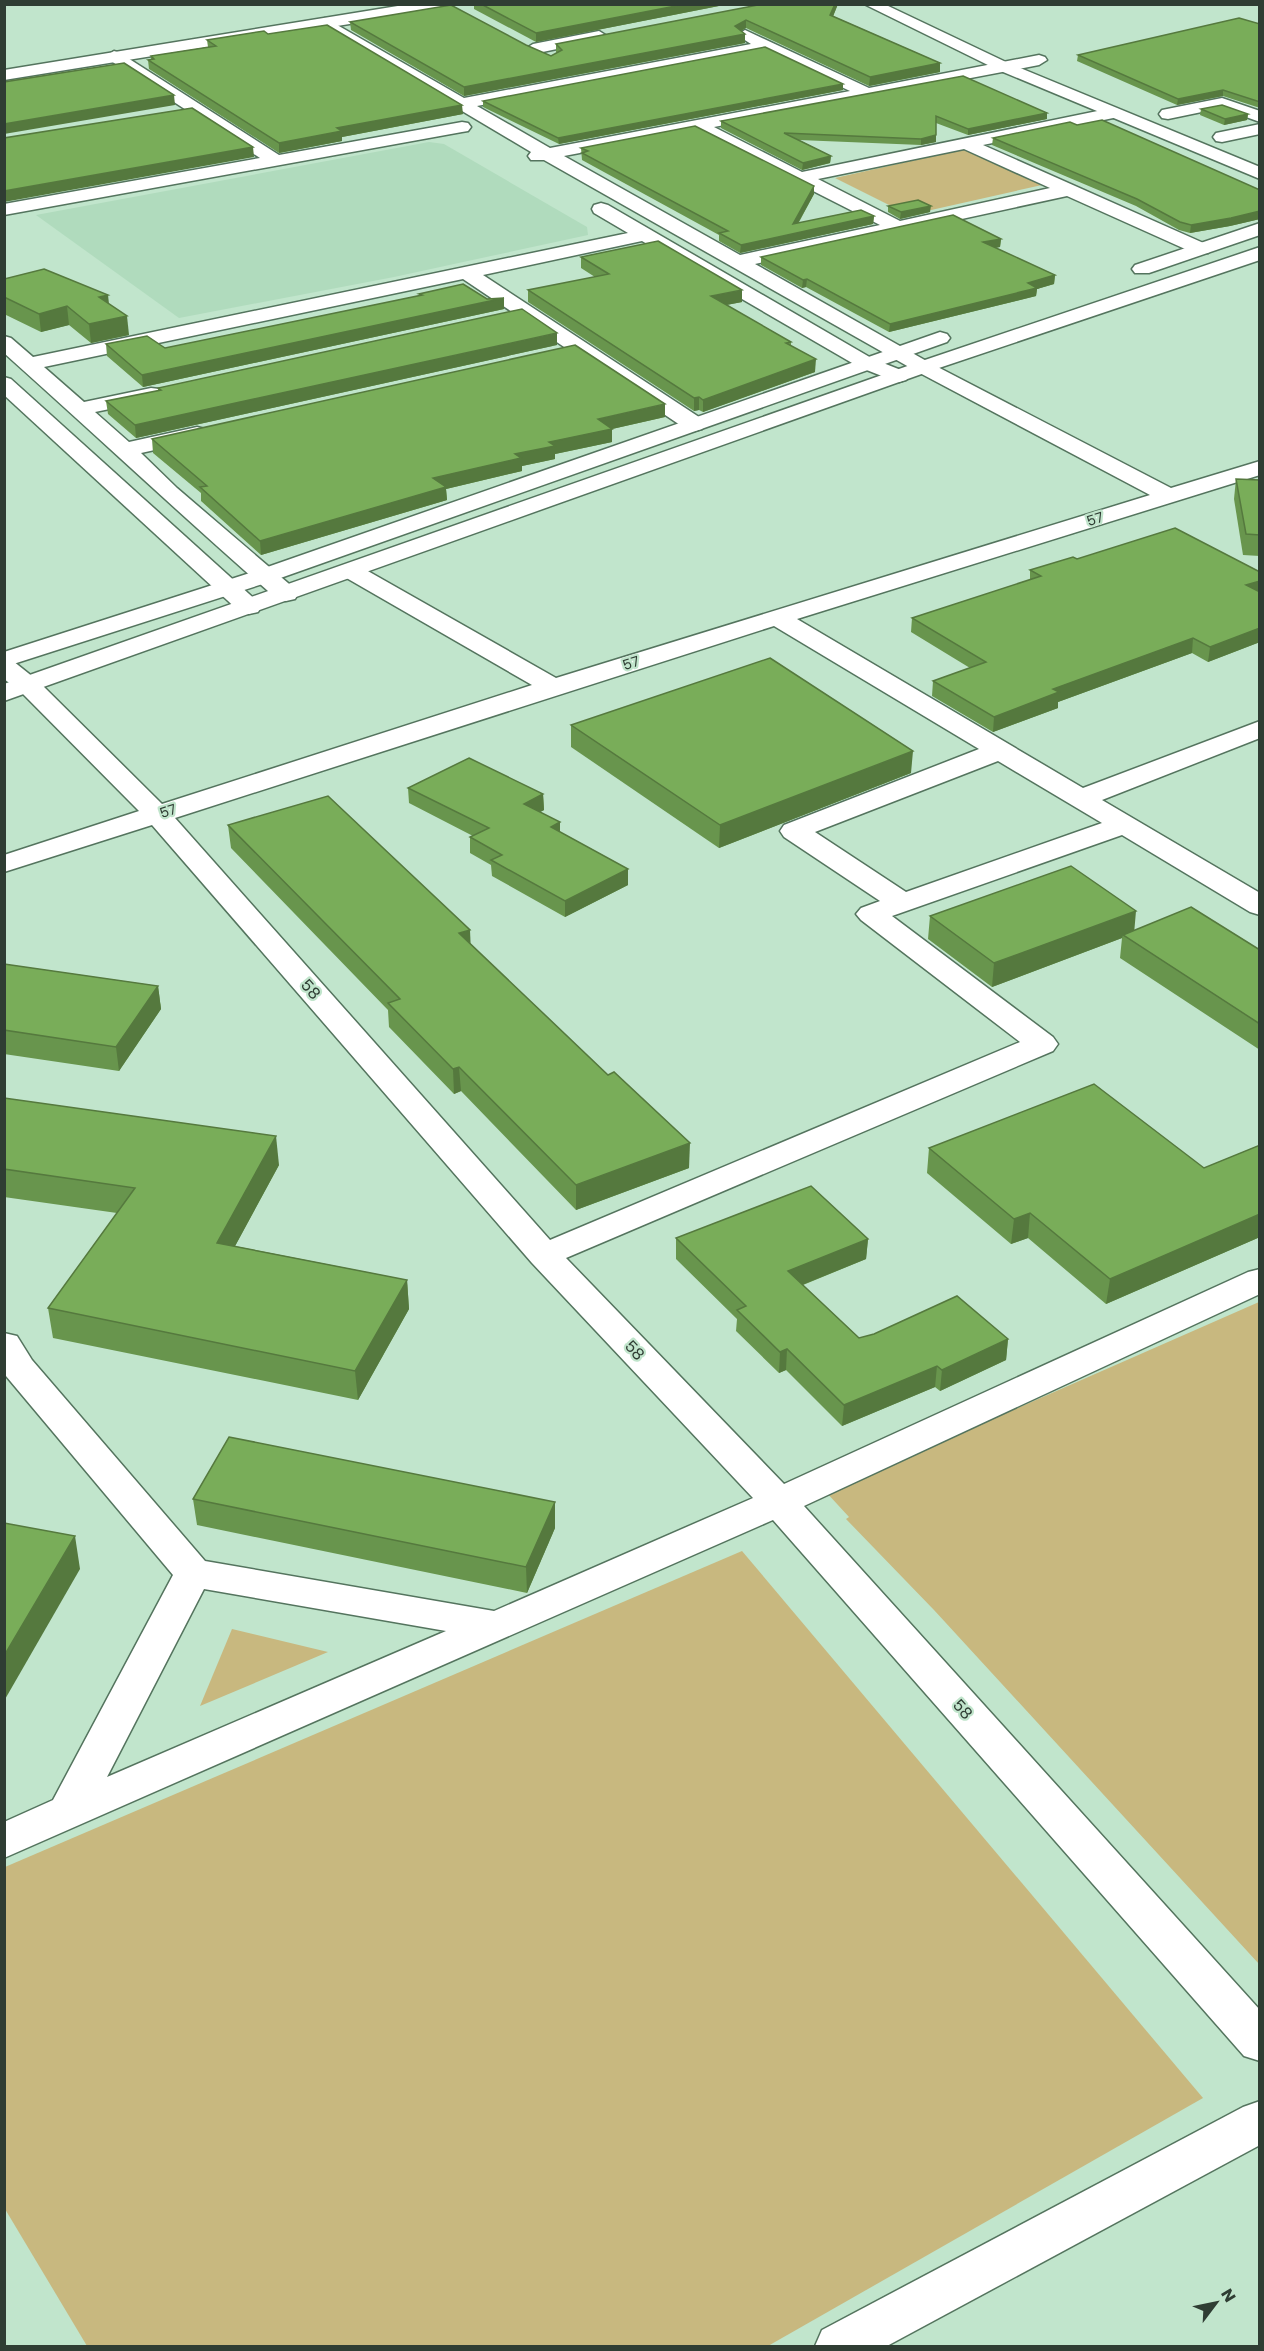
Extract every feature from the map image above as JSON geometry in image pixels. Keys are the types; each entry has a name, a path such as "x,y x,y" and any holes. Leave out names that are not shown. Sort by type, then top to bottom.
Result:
{"street":[{"path":"4,66 386,4"},
{"path":"871,4 1002,66 1260,174"},
{"path":"4,75 296,27 448,6"},
{"path":"325,23 460,104 923,367 1169,496"},
{"path":"726,26 865,92"},
{"path":"296,27 325,44"},
{"path":"533,49 615,33"},
{"path":"514,39 552,58"},
{"path":"460,104 765,46"},
{"path":"537,171 518,159 1002,66 1045,62 1008,46"},
{"path":"114,56 278,162"},
{"path":"572,68 591,78"},
{"path":"1190,124 1163,112 1222,103 1260,117"},
{"path":"173,112 196,109"},
{"path":"798,178 1112,112"},
{"path":"442,115 480,138"},
{"path":"696,125 896,226"},
{"path":"4,210 462,127"},
{"path":"1250,149 1216,135 1260,129"},
{"path":"967,144 1201,249"},
{"path":"740,261 1067,190"},
{"path":"586,200 866,363 899,376"},
{"path":"1122,275 1260,229"},
{"path":"29,364 644,235"},
{"path":"13,681 249,607 923,367 1260,253"},
{"path":"467,273 694,424"},
{"path":"502,318 525,313"},
{"path":"4,660 264,576 965,329"},
{"path":"4,342 125,450 169,493 286,594"},
{"path":"557,354 580,348"},
{"path":"4,383 249,607"},
{"path":"80,409 174,389"},
{"path":"125,450 219,429"},
{"name":"57","path":"4,864 553,687 1260,468"},
{"path":"351,571 553,687"},
{"path":"777,617 1260,906"},
{"name":"58","path":"13,681 158,815 544,1255 779,1502 1260,2042"},
{"path":"1080,799 1260,729"},
{"path":"903,903 794,831 999,751"},
{"path":"544,1255 1042,1044 871,914 1124,825"},
{"path":"4,1841 779,1502 1260,1281"},
{"path":"4,1344 19,1368 193,1573 497,1626"},
{"path":"68,1812 193,1573"},
{"path":"840,2346 1260,2121"}],"shaded area":[{"path":"429,142 444,144 587,227 588,235 394,277 179,318 36,215"},
{"path":"969,148 1042,185 909,215 835,178"},
{"path":"1259,1302 1259,1964 934,1610 846,1519 849,1517 826,1492"},
{"path":"742,1551 1203,2098 768,2346 87,2346 5,2209 5,1867"},
{"path":"232,1629 328,1652 200,1706"}],"building":[{"path":"481,4 686,4 536,33"},
{"path":"763,4 835,4 830,15 940,63 870,77 746,20 735,26 745,34 464,87 350,22 451,5 551,56 562,50 556,44"},
{"path":"1239,18 1260,24 1260,102 1223,90 1178,99 1078,55"},
{"path":"327,25 462,105 337,128 342,131 279,143 148,60 154,59 151,56 216,46 207,40 264,31 268,34"},
{"path":"765,47 843,84 558,138 483,101"},
{"path":"124,63 174,95 4,124 4,82"},
{"path":"963,76 1047,113 968,129 936,116 936,135 921,139 784,133 831,156 803,163 721,121"},
{"path":"1222,105 1248,114 1225,119 1201,109"},
{"path":"192,108 253,147 4,191 4,138"},
{"path":"1102,120 1260,190 1260,211 1191,225 1180,222 1137,199 993,138 1070,122 1077,125"},
{"path":"695,126 814,186 793,224 861,210 874,216 741,245 719,233 728,231 582,153 588,151 581,148"},
{"path":"918,200 931,206 901,212 888,206"},
{"path":"953,215 1001,239 983,242 1055,275 1028,283 1037,288 890,324 761,257"},
{"path":"658,241 742,290 711,296 816,359 703,400 699,397 694,398 528,290 609,274 581,257"},
{"path":"44,269 108,295 99,297 127,316 89,324 67,306 39,314 4,297 4,279"},
{"path":"463,284 487,299 504,298 142,375 106,344 147,336 165,348 422,295 419,294"},
{"path":"522,309 557,333 135,425 106,401 161,390 158,388"},
{"path":"575,345 665,404 598,419 612,429 549,442 555,446 515,454 521,458 433,478 446,487 260,541 200,487 207,486 152,439"},
{"path":"1236,479 1260,480 1260,535 1246,534"},
{"path":"1175,528 1260,572 1260,581 1246,585 1260,592 1260,628 1210,647 1193,638 1053,689 1059,692 994,717 933,681 986,662 912,618 1041,576 1030,570 1073,557 1077,559"},
{"path":"770,658 913,751 720,825 571,725"},
{"path":"469,758 543,794 524,804 560,822 551,827 628,869 565,901 491,860 502,855 470,837 489,828 408,788"},
{"path":"328,796 470,930 459,933 608,1075 614,1072 690,1143 576,1185 459,1067 453,1069 388,1003 400,999 228,825"},
{"path":"1071,866 1136,911 994,963 930,916"},
{"path":"1191,907 1260,950 1260,1024 1123,935"},
{"path":"4,964 158,986 116,1047 4,1030"},
{"path":"1094,1084 1204,1168 1260,1145 1260,1214 1110,1279 1030,1213 1014,1219 929,1148"},
{"path":"4,1098 276,1136 217,1243 407,1280 355,1371 48,1308 135,1188 4,1169"},
{"path":"811,1186 868,1239 788,1271 859,1338 874,1334 957,1296 1008,1339 942,1370 937,1366 844,1405 787,1349 780,1352 737,1310 746,1306 676,1238"},
{"path":"229,1437 555,1502 526,1567 193,1499"},
{"path":"4,1523 75,1536 4,1656"}]}
